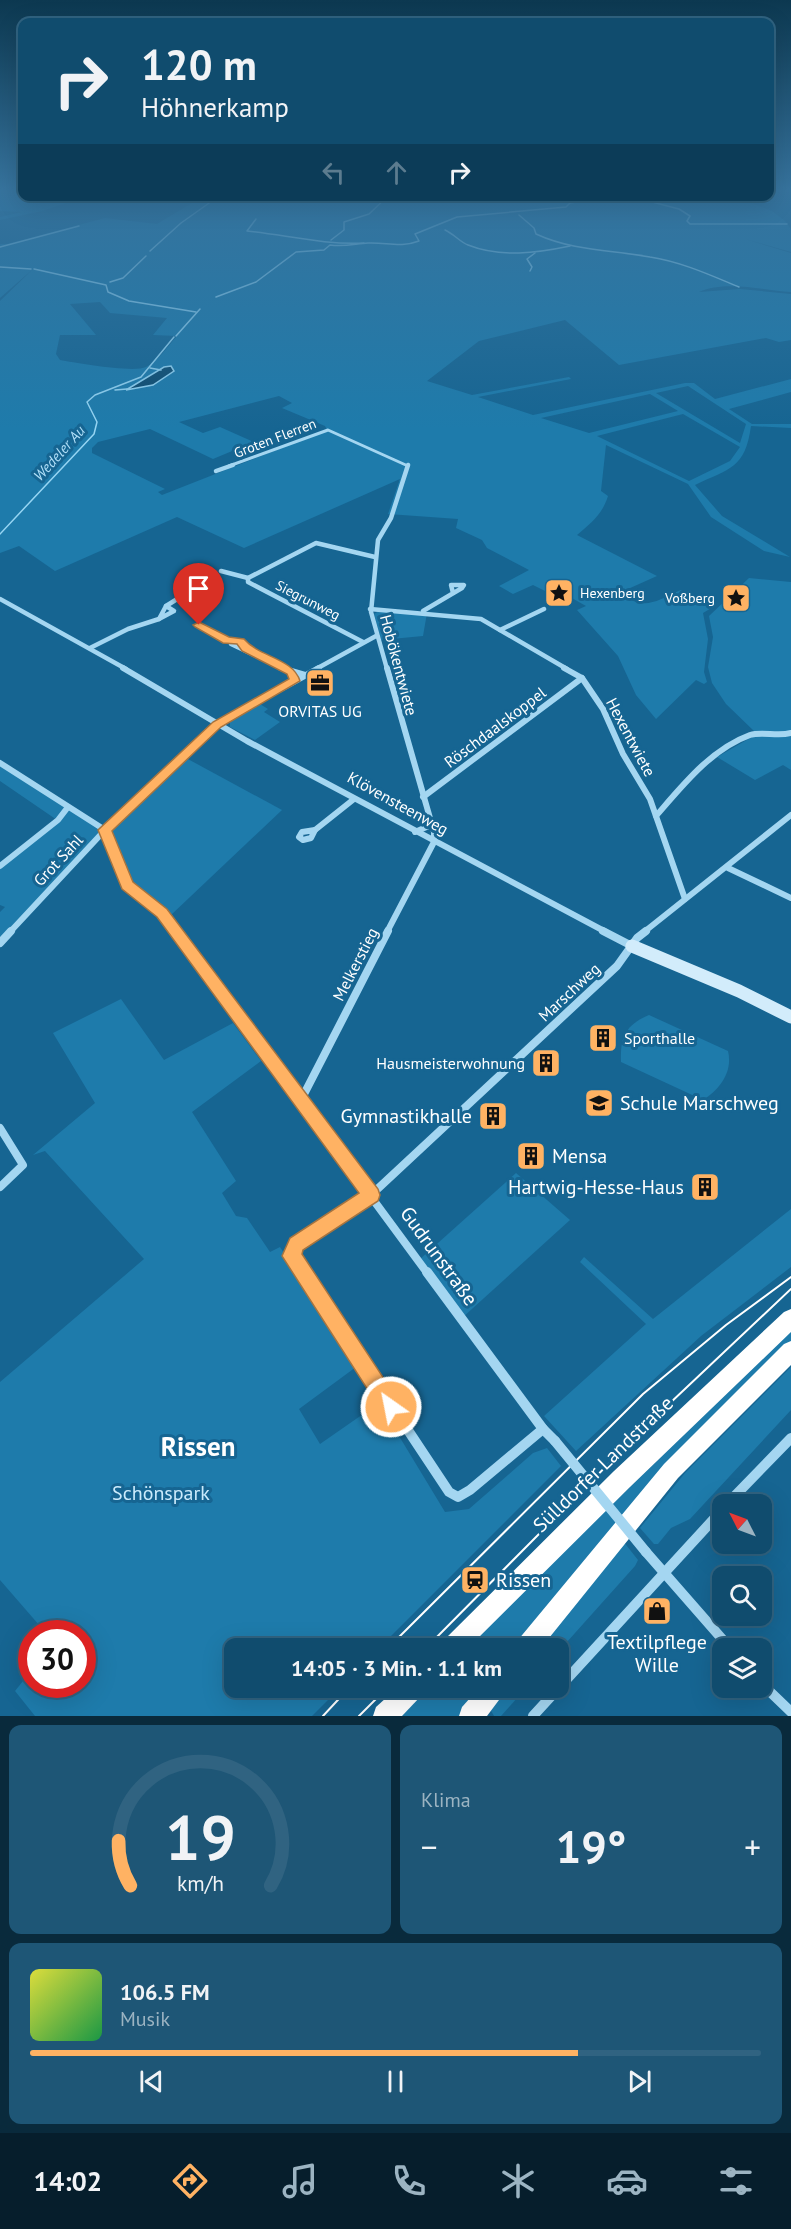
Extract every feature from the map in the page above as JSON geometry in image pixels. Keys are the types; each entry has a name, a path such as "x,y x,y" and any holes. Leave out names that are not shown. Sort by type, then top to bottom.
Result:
{"highway":[{"name":"Sülldorfer Landstraße","path":"462,1638 631,1471 791,1319"},
{"path":"534,1638 671,1471 791,1352"},
{"path":"385,1716 403,1698"},
{"path":"471,1716 486,1698"}],"street":[{"name":"Groten Flerren","path":"216,471 328,430 407,463"},
{"name":"Hobökentwiete","path":"407,463 405,477 391,518 378,540 370,609 434,842"},
{"name":"Siegrunweg","path":"220,571 248,578 326,537"},
{"path":"316,543 375,557"},
{"name":"Siegrunweg","path":"248,578 248,582 363,642"},
{"path":"159,619 166,606 190,591"},
{"path":"422,612 453,593"},
{"name":"Klövensteenweg","path":"0,599 90,648 217,724 415,832 632,946 740,991 791,1017"},
{"path":"90,648 128,629 159,619 174,611 166,606"},
{"name":"Hexentwiete","path":"370,609 476,618 582,678 603,709 622,753 656,816 685,899"},
{"path":"500,630 544,609"},
{"path":"199,625 232,642 240,642 246,649 292,673 306,675"},
{"name":"Grot Sahl","path":"0,943 105,830 217,724 376,636"},
{"path":"292,673 295,681"},
{"name":"Röschdaalskoppel","path":"423,797 582,678"},
{"path":"656,816 714,755 753,734 776,737 791,733"},
{"path":"0,763 105,830"},
{"path":"315,830 354,799"},
{"path":"0,866 58,820 68,807"},
{"name":"Marschweg","path":"543,1429 470,1490 456,1496 443,1487 292,1256 296,1244 371,1195 617,966 632,946 685,899 728,868 791,815"},
{"path":"415,832 431,825"},
{"name":"Gudrunstraße","path":"105,830 127,885 162,913 543,1429 721,1638"},
{"name":"Melkerstieg","path":"301,1100 434,842"},
{"path":"728,868 791,898"},
{"path":"0,1128 23,1165 0,1187"},
{"path":"738,1494 791,1438"},
{"path":"533,1716 712,1521"},
{"path":"772,1694 791,1712"}],"green space":[{"path":"0,269 33,269 0,298"},
{"path":"33,269 791,269 791,292 732,286 709,288 699,292 740,289 791,294 791,340 779,342 766,338 619,365 565,320 479,341 427,381 472,395 569,377 571,379 478,397 533,415 685,383 694,383 715,399 791,379 791,392 729,409 752,424 791,424 791,428 751,426 745,451 740,459 727,470 695,485 722,516 790,557 764,551 711,517 688,484 606,445 601,491 608,496 606,503 599,514 577,535 657,576 619,593 628,599 650,603 681,590 713,607 703,613 708,639 704,672 707,682 704,684 696,680 656,719 636,695 618,656 577,610 586,606 570,597 567,598 551,590 547,592 533,585 513,594 499,586 529,570 487,548 482,540 456,528 458,519 388,514 400,479 244,548 177,517 55,571 19,546 0,553 0,301","holes":["100,302 110,313 167,318 153,335 177,336 154,361 140,369 104,367 60,360 56,354 60,335 96,335 70,304","688,386 746,424 740,443 656,393","650,394 678,411 589,433 541,418","279,396 292,403 282,408 325,426 327,430 162,495 158,492 165,489 92,453 92,448 98,442 150,429 213,459 237,449 243,452 257,447 256,443 220,427 203,433 179,422","683,414 740,447 730,461 689,481 597,436"]},
{"path":"749,578 791,582 791,770 783,765 755,780 717,757 752,737 754,731 726,704 712,683 708,667 713,637 709,616"},
{"path":"379,611 427,613 423,636 381,640 374,614"},
{"path":"260,704 268,709 264,712 280,722 255,740 230,727 230,721"},
{"path":"186,758 282,810 171,915 134,883 111,834 115,823"},
{"path":"0,763 105,830 0,943 0,912 5,907 0,905 0,866 57,820 0,781"},
{"name":"Schönspark","path":"121,999 164,1060 233,1023 261,1061 192,1112 236,1181 222,1193 236,1216 247,1218 270,1252 280,1247 356,1367 299,1409 320,1444 379,1403 445,1512 469,1509 533,1453 547,1448 561,1466 389,1638 224,1638 224,1698 330,1698 312,1716 35,1716 21,1698 96,1698 96,1620 35,1620 0,1580 0,1382 144,1259 45,1151 33,1155 95,1103 53,1033"},
{"path":"649,1015 728,1051 729,1066 724,1079 715,1091 703,1100 621,1062 623,1039 626,1033 634,1023"},
{"path":"516,1173 570,1220 462,1318 419,1260"},
{"path":"791,1209 791,1267 701,1336 576,1451 544,1416 646,1324 580,1262 584,1257 653,1319"},
{"path":"791,1331 791,1344 524,1638 474,1638"},
{"path":"791,1367 791,1410 690,1519 671,1528 658,1544 654,1544 640,1528 685,1473"},
{"path":"623,1541 638,1560 635,1566 569,1640 546,1638"},
{"path":"415,1698 476,1698 461,1716 397,1716"},
{"path":"499,1698 517,1698 501,1716 494,1716 490,1709"}],"shaded area":[{"path":"171,366 174,371 153,385 126,390 164,367"}],"waterway":[{"path":"34,269 106,285 108,292 129,301 196,312"},
{"path":"110,282 123,278 132,269"},
{"name":"Wedeler Au","path":"216,297 256,282 273,269"},
{"path":"696,269 739,287"},
{"name":"Wedeler Au","path":"176,336 200,309"},
{"name":"Wedeler Au","path":"0,534 94,434 97,422 87,402 95,395 141,377 174,337"},
{"name":"Wedeler Au","path":"150,368 161,370"},
{"name":"Wedeler Au","path":"115,390 127,389"}],"tram line":[{"path":"398,1638 643,1394 726,1325 791,1277"},
{"path":"436,1638 651,1421 791,1289"},
{"path":"323,1716 340,1698"},
{"path":"359,1716 377,1698"}],"place":[{"name":"Hexenberg","path":"559,593"},
{"name":"Voßberg","path":"736,598"},
{"name":"ORVITAS UG","path":"320,683"},
{"name":"Sporthalle","path":"603,1038"},
{"name":"Hausmeisterwohnung","path":"546,1063"},
{"name":"Schule Marschweg","path":"599,1103"},
{"name":"Gymnastikhalle","path":"493,1116"},
{"name":"Mensa","path":"531,1156"},
{"name":"Hartwig-Hesse-Haus","path":"705,1187"},
{"name":"Rissen","path":"475,1580"},
{"name":"Textilpflege Wille","path":"657,1611"}],"district":[{"name":"Rissen","path":"198,1446"}],"route":[{"path":"199,625 227,640 240,642 246,649 292,673 295,681 217,724 105,830 127,885 162,913 371,1195 296,1244 292,1249 292,1256 391,1407"}]}
